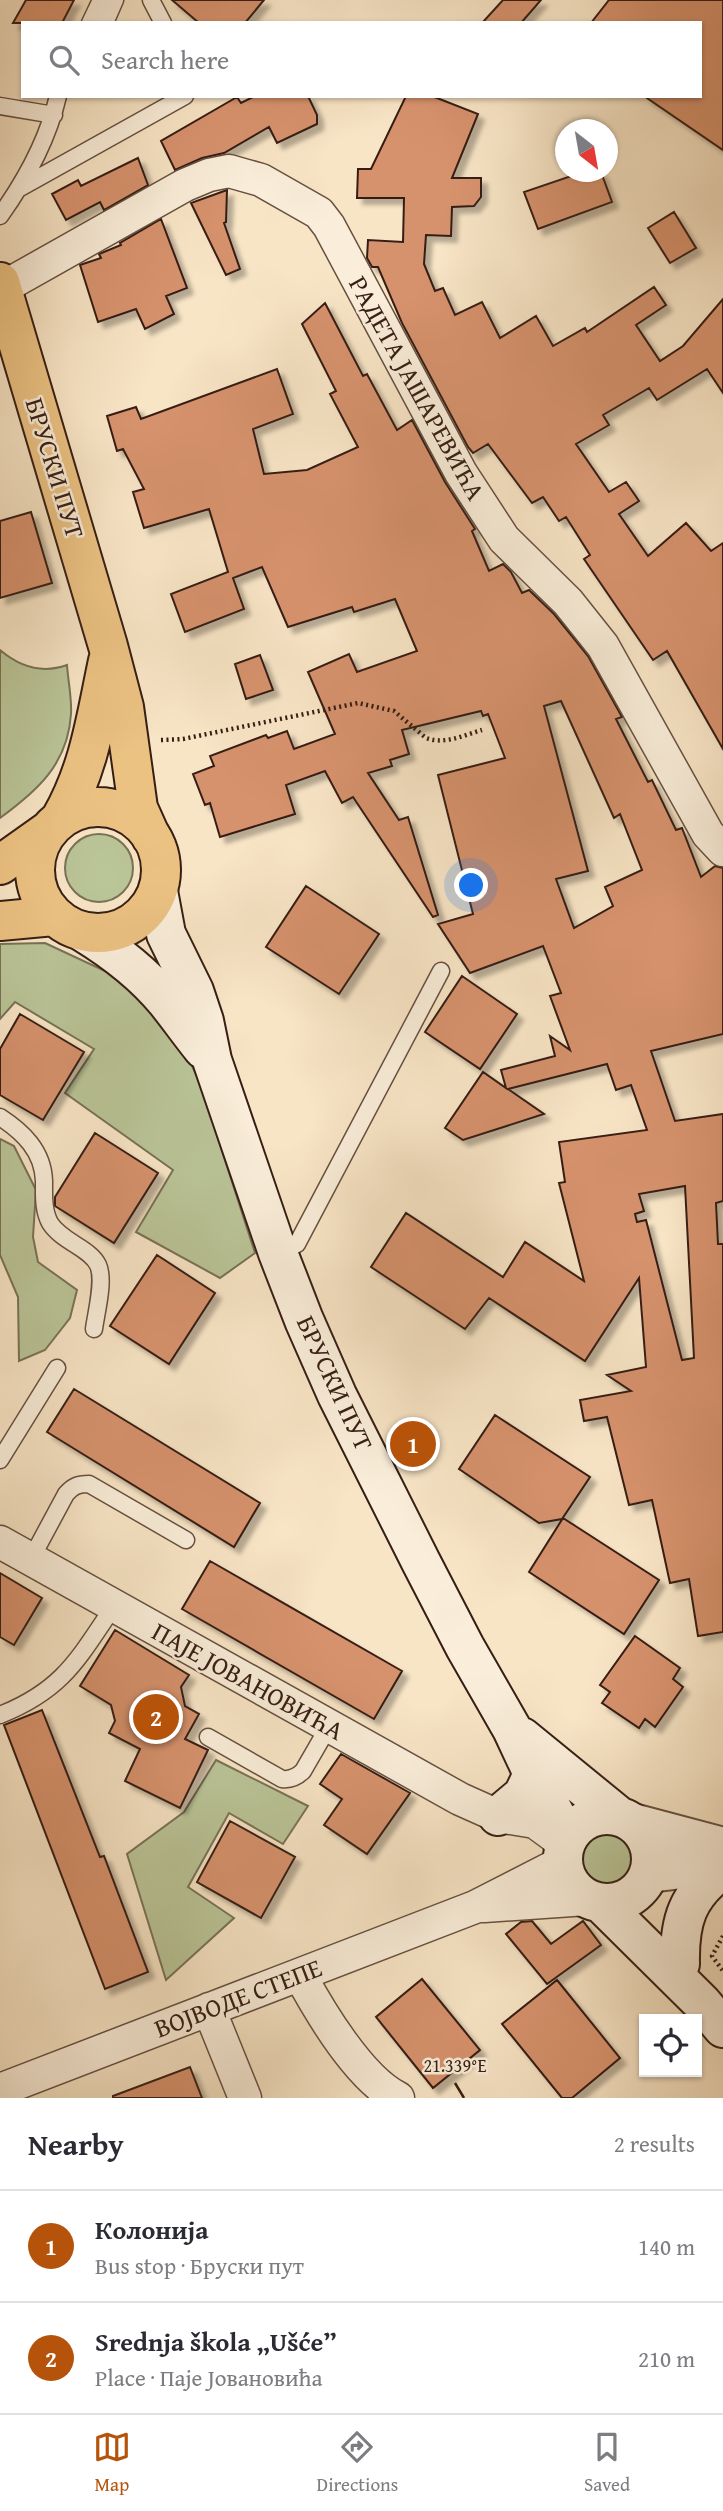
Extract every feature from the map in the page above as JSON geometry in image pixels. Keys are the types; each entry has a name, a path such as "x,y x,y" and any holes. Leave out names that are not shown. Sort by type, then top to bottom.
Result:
{"main road":[{"name":"БРУСКИ ПУТ","path":"1,285 124,707 138,808 151,837"},
{"name":"БРУСКИ ПУТ","path":"55,825 77,791 85,765 93,738 108,651"},
{"path":"0,865 80,809 100,807 120,811 138,821 151,837 159,854 161,873 158,891 149,908 136,921 119,930 101,933 68,924 0,921"},
{"path":"55,825 37,854 35,880 44,904 68,924"},
{"name":"БРУСКИ ПУТ","path":"158,891 166,934 194,991 204,1021 212,1060 278,1254 337,1395 465,1647 512,1729 565,1850"},
{"name":"БРУСКИ ПУТ","path":"68,924 126,961 166,1001 212,1060"},
{"name":"БРУСКИ ПУТ","path":"512,1729 626,1820"},
{"path":"498,1816 523,1795 533,1774"},
{"path":"713,2015 594,1901 575,1889 566,1877 565,1850 578,1826 605,1815 723,1847"},
{"path":"626,1820 641,1831 650,1851 645,1880 653,1917 713,2015"},
{"path":"594,1901 624,1900 645,1880 723,1866"},
{"path":"680,1964 684,1917 694,1896 723,1866"}],"street":[{"name":"РАДЕТА ЈАШАРЕВИЋА","path":"1,285 185,185 209,175 229,171 261,180 318,213 328,226 461,473 504,539 568,602 603,646 708,834 723,850"},
{"name":"ПАЈЕ ЈОВАНОВИЋА","path":"0,1542 460,1799 498,1816 536,1846 565,1850"},
{"name":"ВОЈВОДЕ СТЕПЕ","path":"0,2090 475,1907 565,1850"},
{"name":"ВОЈВОДЕ СТЕПЕ","path":"475,1907 594,1901"},
{"path":"300,1975 317,2006 372,2080 398,2098"},
{"path":"209,2009 245,2098"}],"lane":[{"path":"91,21 101,0"},
{"path":"106,21 114,0"},
{"path":"151,0 162,21"},
{"path":"0,216 20,188 54,115 58,98"},
{"path":"20,188 181,98"},
{"path":"0,106 54,115"},
{"path":"278,1254 297,1244 441,971"},
{"path":"0,1117 15,1127 34,1147 44,1177 44,1205 53,1227 98,1265 100,1282 94,1329"},
{"path":"0,1460 57,1368"},
{"path":"31,1559 66,1494 83,1484 89,1484 186,1540"},
{"path":"0,1715 32,1701 63,1677 114,1606"},
{"path":"208,1737 282,1779 287,1779 303,1772 329,1726"}],"path":[{"path":"129,743 183,739 358,703 394,711 432,740 442,741 482,730"},
{"path":"723,1936 712,1956 723,1970"}],"green space":[{"path":"0,650 23,665 40,669 67,665 71,708 69,732 57,762 38,786 0,818"},
{"path":"99,834 112,837 123,844 130,855 133,868 130,881 123,892 112,899 99,902 86,899 75,892 68,881 65,868 68,855 75,844 86,837"},
{"path":"45,943 118,977 170,1022 199,1080 255,1253 220,1278 136,1232 173,1170 65,1093 94,1049 15,1002 0,1019 0,944"},
{"path":"0,1139 14,1146 36,1190 33,1237 38,1262 77,1290 70,1318 45,1350 19,1361 18,1297 0,1255"},
{"path":"216,1760 308,1806 283,1844 229,1813 188,1887 234,1918 166,1980 127,1854 184,1812"},
{"path":"606,1831 617,1833 626,1839 632,1848 632,1870 626,1879 617,1885 606,1887 595,1885 586,1879 580,1870 578,1859 580,1848 586,1839 595,1833"}],"building":[{"path":"26,0 74,0 63,21 13,23"},
{"path":"172,0 264,0 247,21 197,21"},
{"path":"503,0 541,0 523,21 484,21"},
{"path":"609,0 723,0 723,150 647,98 702,98 702,21 593,21"},
{"path":"235,98 241,103 251,98 309,98 317,115 317,124 277,143 269,127 224,153 202,158 175,170 161,141"},
{"path":"405,98 437,98 478,114 452,178 481,178 481,197 474,206 452,207 451,236 426,235 424,264 435,291 443,288 455,315 482,302 500,338 536,316 553,346 585,328 587,332 654,287 666,305 636,325 660,361 683,346 723,299 723,393 707,369 657,400 649,388 603,415 609,425 576,444 609,492 626,482 639,501 619,514 648,556 686,523 711,551 723,543 723,749 667,651 653,660 584,559 590,555 566,517 559,521 543,497 532,503 488,444 473,453 468,447 402,323 378,267 372,267 367,258 368,240 403,242 404,198 357,198 358,169 371,169"},
{"path":"138,158 148,185 104,210 100,202 66,220 52,194 78,180 81,186"},
{"path":"555,181 605,182 612,202 538,229 524,192"},
{"path":"227,190 224,223 240,269 226,275 191,203"},
{"path":"674,212 696,248 670,263 648,228"},
{"path":"161,219 187,288 166,296 174,314 145,329 136,309 98,322 80,265 101,258 99,254 121,245 120,243"},
{"path":"325,303 363,376 367,374 397,430 412,420 445,482 475,529 472,531 489,571 503,564 511,572 522,593 529,590 554,614 588,656 622,717 616,719 648,782 652,780 676,830 682,828 701,877 715,866 723,868 723,1034 651,1051 675,1121 723,1114 723,1201 716,1203 718,1244 723,1244 723,1632 698,1636 689,1579 670,1583 652,1500 629,1505 607,1417 584,1421 580,1400 631,1391 607,1375 646,1367 639,1278 585,1361 489,1298 465,1329 371,1267 406,1213 503,1277 525,1242 584,1281 559,1183 565,1182 559,1142 647,1130 631,1085 616,1090 607,1064 508,1089 544,1114 463,1140 445,1128 483,1072 506,1088 501,1070 555,1056 550,1036 570,1050 550,996 561,993 543,946 470,973 438,924 473,914 438,775 505,758 488,714 483,716 481,711 402,730 409,754 390,760 392,766 368,773 399,820 408,817 438,915 433,917 353,797 342,803 325,771 286,785 295,814 220,837 210,803 205,805 193,774 214,766 210,756 266,735 268,738 287,731 294,749 335,734 308,672 349,654 357,672 417,651 395,599 354,612 352,607 288,627 262,567 233,578 244,609 185,632 171,594 228,572 209,509 144,528 133,492 144,489 123,449 117,451 107,416 136,407 141,419 277,369 293,414 253,429 264,474 307,470 358,447 330,394 336,391 302,324","holes":["561,701 614,818 620,814 642,870 605,887 613,906 574,928 556,879 588,871 544,706","685,1186 694,1358 682,1360 646,1220 637,1222 635,1214 644,1211 639,1194"]},
{"path":"31,512 52,583 0,598 0,521"},
{"path":"260,655 273,690 246,699 235,664"},
{"path":"306,886 379,934 339,994 266,947"},
{"path":"462,976 517,1014 480,1069 425,1032"},
{"path":"20,1014 84,1052 43,1120 0,1095 0,1049"},
{"path":"95,1133 158,1173 114,1243 55,1206 55,1197"},
{"path":"157,1255 215,1293 169,1364 110,1326"},
{"path":"74,1389 260,1503 234,1547 47,1432"},
{"path":"495,1415 590,1477 562,1519 539,1523 459,1469"},
{"path":"563,1518 659,1580 624,1634 529,1572"},
{"path":"210,1561 402,1671 374,1719 182,1609"},
{"path":"0,1573 42,1598 14,1645 0,1637"},
{"path":"115,1630 189,1675 181,1687 185,1706 199,1714 185,1739 208,1750 180,1808 125,1781 140,1749 109,1733 115,1721 111,1705 80,1686"},
{"path":"635,1636 680,1668 673,1679 683,1687 655,1727 645,1719 639,1728 602,1703 610,1692 600,1685"},
{"path":"42,1710 100,1857 104,1856 148,1972 105,1989 4,1725"},
{"path":"341,1754 410,1793 367,1854 324,1825 342,1799 320,1784"},
{"path":"230,1821 295,1857 261,1918 197,1882"},
{"path":"532,1921 551,1944 583,1921 601,1945 547,1984 506,1934 521,1922"},
{"path":"422,1979 480,2050 433,2088 376,2017"},
{"path":"557,1980 620,2058 572,2098 562,2098 502,2024"},
{"path":"190,2067 202,2098 113,2098 113,2096"}],"place":[{"name":"Колонија","path":"413,1444"},
{"name":"Srednja škola „Ušće”","path":"156,1717"}]}
